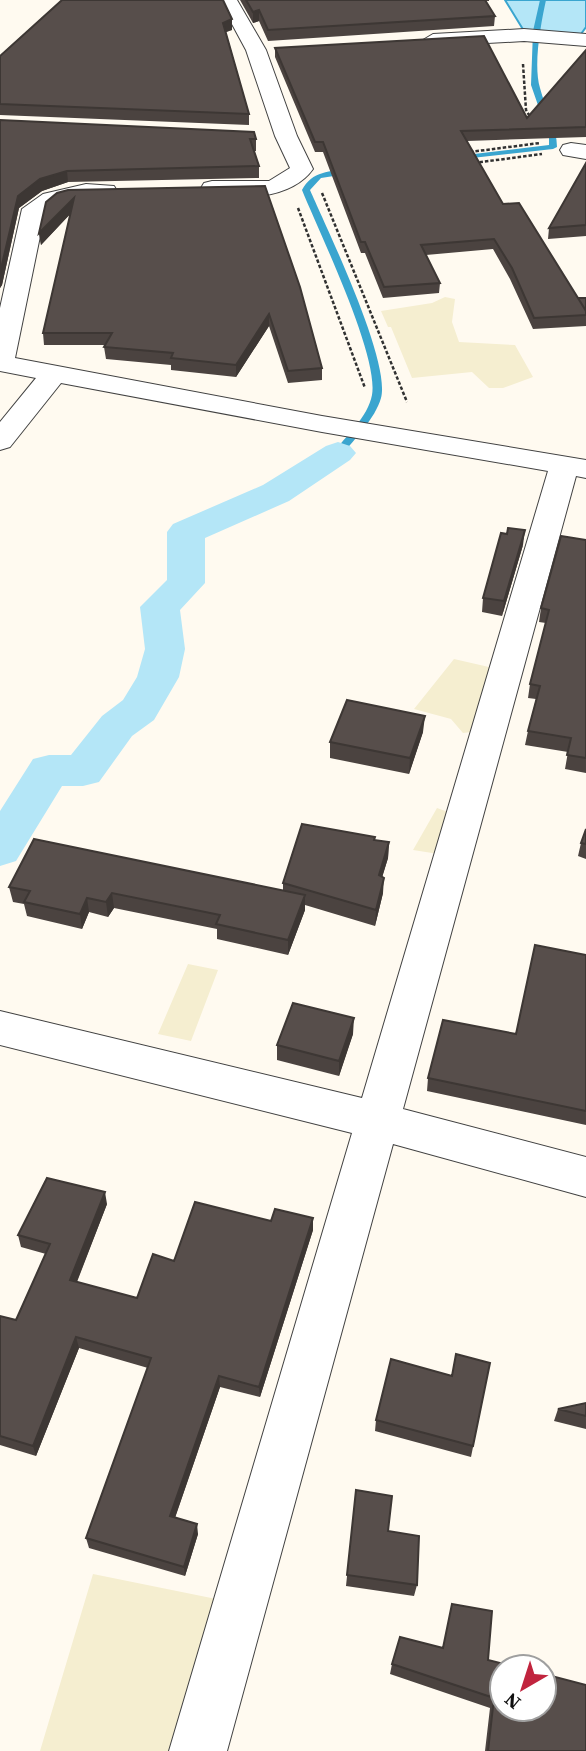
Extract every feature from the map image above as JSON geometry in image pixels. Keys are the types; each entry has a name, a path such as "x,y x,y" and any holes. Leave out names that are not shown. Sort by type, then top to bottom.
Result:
{"street":[{"path":"188,189 281,187 294,180 302,169 286,136 263,50 223,1"},
{"path":"417,41 524,35 582,39"},
{"path":"260,135 286,136"},
{"path":"134,190 68,192 50,197 34,209 0,363 322,424 575,468 378,1121 198,1751"},
{"path":"0,441 54,373"},
{"path":"0,1028 378,1121 586,1177"}],"path":[{"path":"524,35 523,81 526,110 537,128"},
{"path":"466,152 534,145 541,143 542,138"},
{"path":"474,163 578,151"},
{"path":"325,186 322,193 407,402"},
{"path":"281,187 292,193 365,388"}],"shaded area":[{"path":"445,297 455,299 452,322 459,342 515,345 533,377 503,388 489,388 472,372 412,378 391,327 388,327 381,311 432,303"},
{"path":"454,659 502,670 480,731 463,733 451,719 414,709"},
{"path":"437,808 459,816 445,855 413,850"},
{"path":"188,964 218,970 191,1041 158,1034"},
{"path":"93,1574 231,1602 188,1751 40,1751"}],"water":[{"path":"505,0 586,0 586,27 581,34 524,31"}],"building":[{"path":"62,0 223,0 232,19 223,23 249,114 0,104 0,56"},
{"path":"246,0 485,0 495,16 268,30 259,10 253,12"},
{"path":"484,36 527,118 586,50 586,127 461,131 503,204 519,203 586,315 534,318 512,268 494,239 421,245 440,283 384,287 365,242 361,242 323,142 315,142 275,48"},
{"path":"0,120 254,132 256,139 250,139 259,166 67,171 40,179 18,196 0,273"},
{"path":"586,163 586,225 549,228"},
{"path":"265,186 300,287 322,368 288,371 269,314 236,365 171,358 173,353 104,347 112,333 43,333 74,198 39,233 46,202 57,193 68,190"},
{"path":"578,298 586,298 586,311"},
{"path":"508,528 525,530 504,601 483,598 501,533 507,534"},
{"path":"561,536 586,540 586,758 567,755 571,738 528,731 540,686 530,684 549,610 541,608"},
{"path":"347,700 425,716 410,758 330,742"},
{"path":"302,824 389,842 379,875 384,878 376,910 283,883"},
{"path":"586,829 586,844 581,843"},
{"path":"34,839 305,895 288,940 216,924 220,915 112,893 106,902 87,898 80,914 24,902 30,891 9,887"},
{"path":"535,945 586,955 586,1111 428,1078 443,1020 516,1034"},
{"path":"293,1003 354,1018 339,1061 277,1045"},
{"path":"47,1178 105,1192 70,1280 137,1298 153,1254 174,1261 195,1202 271,1221 275,1209 313,1218 259,1387 219,1376 170,1516 197,1524 184,1567 86,1538 151,1358 76,1337 33,1446 0,1436 0,1316 16,1320 50,1244 18,1235"},
{"path":"456,1354 490,1363 473,1446 376,1420 391,1359 452,1376"},
{"path":"586,1403 586,1416 558,1409"},
{"path":"356,1490 392,1496 388,1531 419,1536 417,1585 347,1575"},
{"path":"452,1604 492,1611 488,1696 392,1664 400,1637 443,1648"},
{"path":"558,1678 586,1685 586,1751 488,1751 491,1723 558,1723"}],"waterway":[{"path":"457,158 553,147 553,137 535,85 536,31 543,0"},
{"path":"338,453 371,410 377,394 377,378 362,325 306,190 309,184 319,177 350,171"},
{"path":"0,849 49,770 83,771 117,726 139,710 158,677 165,649 160,607 186,583 186,532 276,493 338,453"}]}
